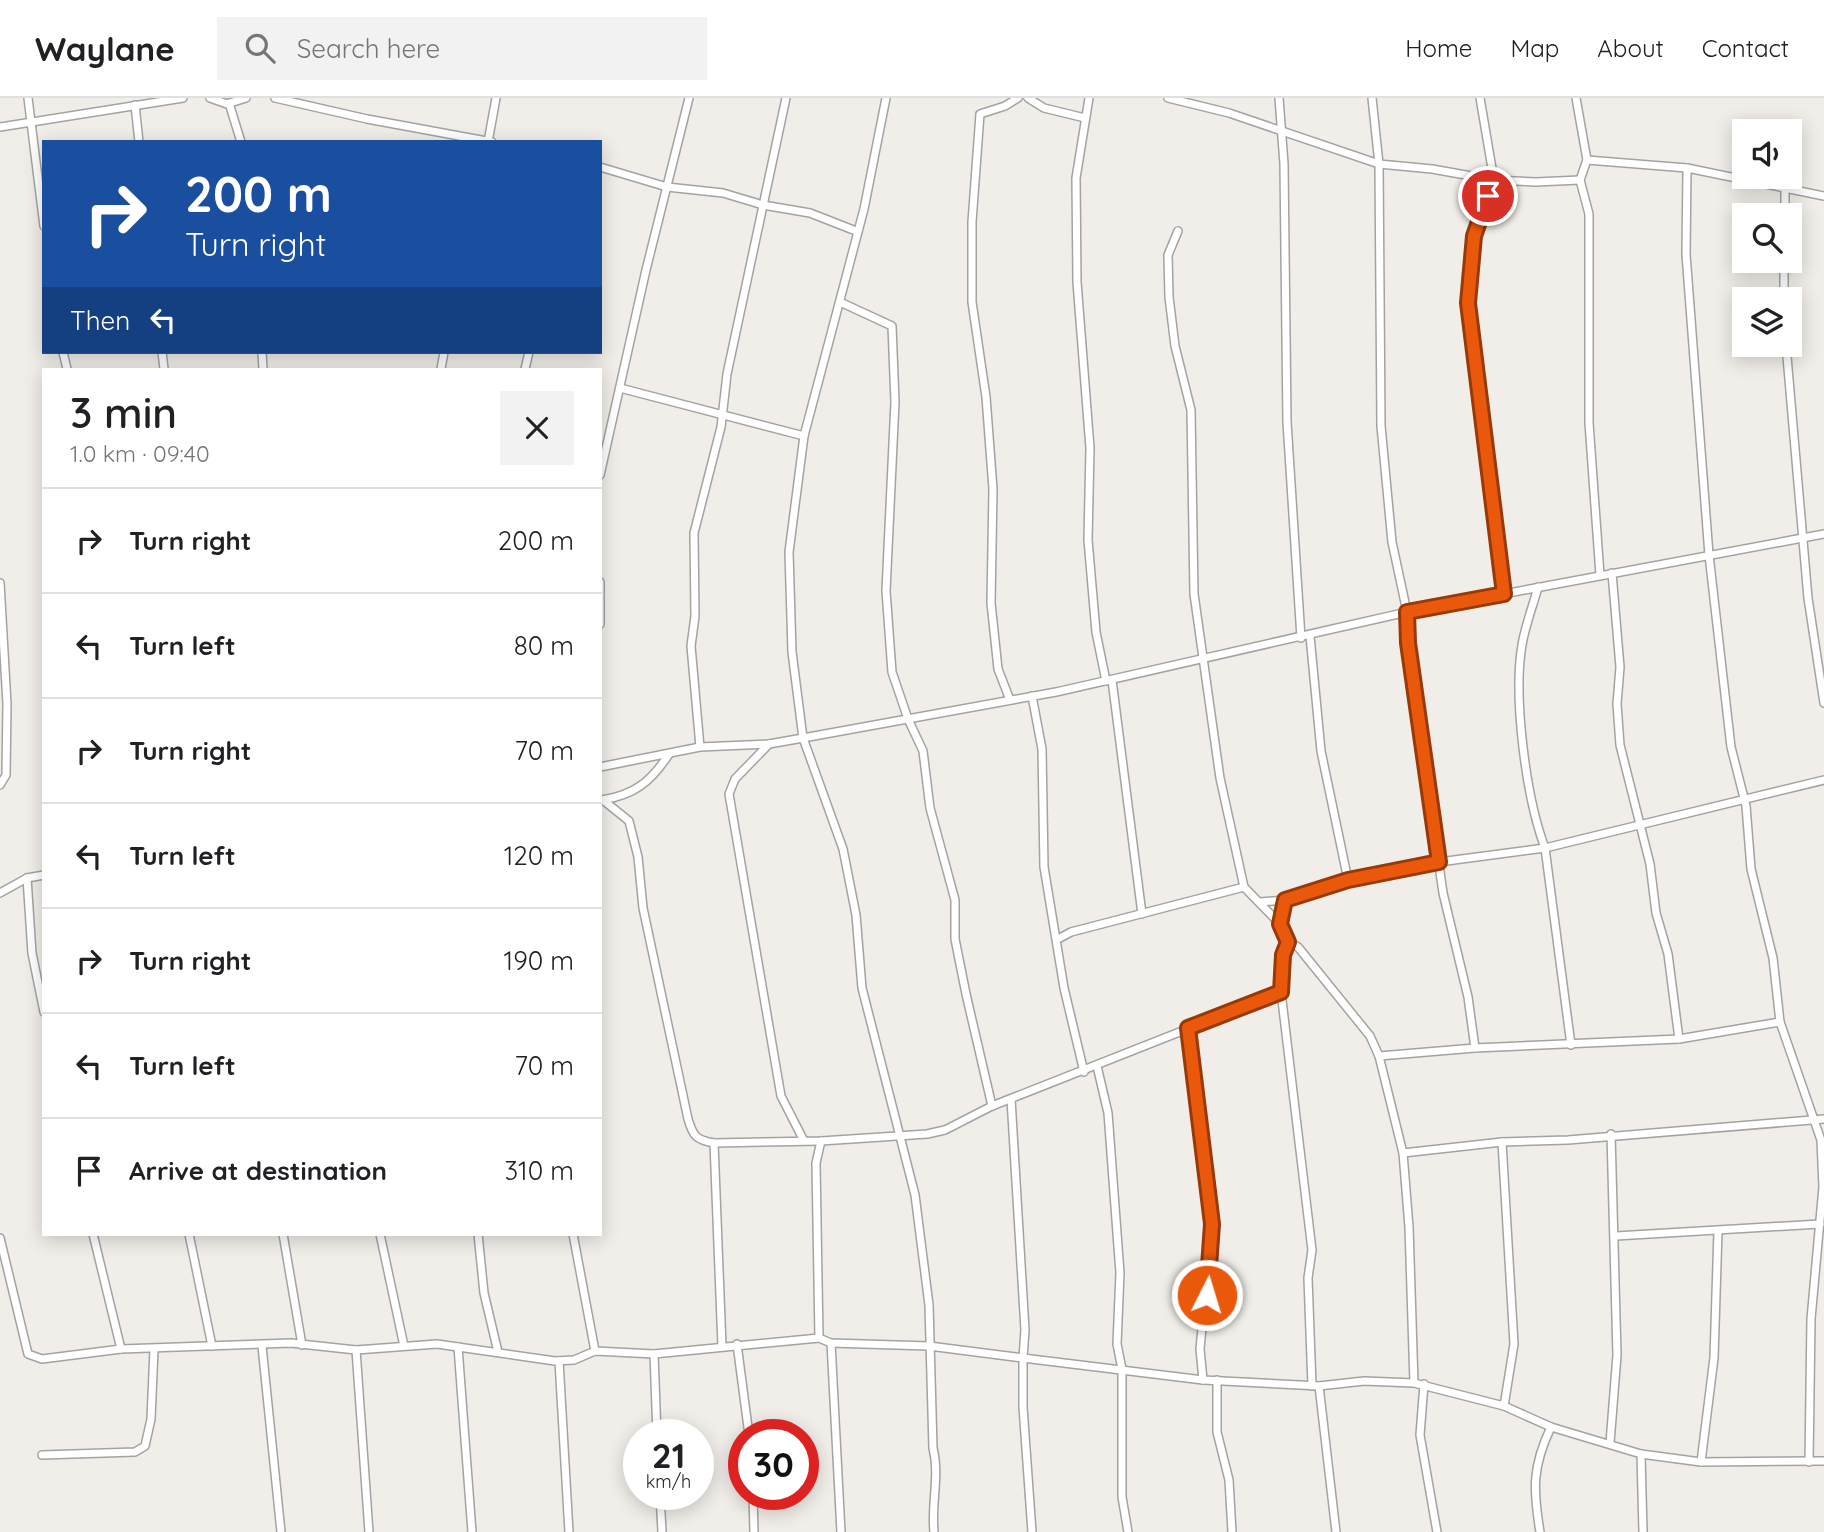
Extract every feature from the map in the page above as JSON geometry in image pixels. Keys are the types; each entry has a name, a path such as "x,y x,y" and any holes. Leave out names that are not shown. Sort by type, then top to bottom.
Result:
{"street":[{"path":"28,98 42,210"},
{"path":"0,127 183,98"},
{"path":"210,98 229,103 246,98"},
{"path":"275,98 367,119 483,140"},
{"path":"489,140 496,98"},
{"path":"602,466 689,98"},
{"path":"700,747 691,646 695,616 692,558 697,509 721,427 727,374 786,98"},
{"path":"886,98 864,209 856,231 804,436 789,552 794,678 803,738 843,849 856,915 862,988 915,1195 929,1305 933,1448 938,1465 932,1501 934,1532"},
{"path":"1010,700 998,670 991,603 990,551 995,512 986,397 974,328 972,222 980,114 982,111 1005,106 1018,98"},
{"path":"1028,98 1044,108 1086,118"},
{"path":"1089,98 1076,188 1077,282 1090,448 1088,540 1096,632 1109,680 1142,914"},
{"path":"1168,98 1281,130 1379,164 1432,169 1494,180 1580,180"},
{"path":"1279,98 1287,422 1301,638"},
{"path":"1372,98 1379,164 1381,426 1392,542 1407,612 1408,643 1443,893 1468,997 1475,1048"},
{"path":"1480,98 1494,180 1474,236 1468,303 1504,594"},
{"path":"1576,98 1587,160 1580,180 1588,214 1589,423 1601,575"},
{"path":"229,103 240,140"},
{"path":"135,105 139,140"},
{"path":"1587,160 1687,168 1732,177"},
{"path":"602,168 667,187 723,193 763,205 810,213 856,231"},
{"path":"1687,168 1686,254 1709,555 1731,747 1742,799 1746,806 1751,869 1773,958 1780,1022 1820,1120 1823,1214 1811,1319 1809,1462"},
{"path":"1790,189 1824,196"},
{"path":"1178,231 1168,256 1167,273 1175,346 1191,410 1191,551 1202,660 1220,778 1244,887 1280,924 1288,942 1298,947 1370,1036 1379,1056 1403,1153 1409,1227 1414,1383"},
{"path":"840,302 892,326 895,402 887,591 892,672 908,719 923,751 930,808 954,900 955,939 963,981 992,1106"},
{"path":"1787,357 1802,538 1815,658 1824,699"},
{"path":"620,388 722,412 804,436"},
{"path":"602,767 700,747 769,744 1032,696 1310,636 1407,612 1824,534"},
{"path":"1612,573 1620,667 1618,720 1638,825 1650,864 1656,913 1668,954 1678,1039"},
{"path":"0,583 7,704 6,775 0,785"},
{"path":"1538,587 1522,644 1519,683 1522,732 1536,826 1545,848 1571,1045"},
{"path":"1310,636 1321,751 1348,880"},
{"path":"1032,696 1042,749 1044,867 1067,1002 1084,1072"},
{"path":"769,744 735,779 729,794 781,1096 803,1139"},
{"path":"602,800 638,790 655,776 670,754"},
{"path":"1260,902 1285,900 1348,880 1439,862 1545,848 1824,780"},
{"path":"602,800 629,821 638,858 643,908 688,1119 692,1135 699,1140 714,1143 803,1139 821,1141 945,1130 992,1106 1084,1072 1281,992"},
{"path":"0,893 27,878 42,875"},
{"path":"27,878 32,953 42,1002"},
{"path":"1058,939 1071,932 1244,887"},
{"path":"1280,924 1285,900"},
{"path":"1288,942 1283,955 1281,992 1312,1250 1308,1278 1315,1386 1336,1532"},
{"path":"1379,1056 1475,1048 1678,1039 1780,1022"},
{"path":"1188,1028 1212,1224 1200,1349 1203,1380"},
{"path":"1097,1066 1108,1113 1120,1273 1117,1315 1122,1369 1122,1497 1128,1532"},
{"path":"1010,1099 1026,1330 1023,1358 1032,1532"},
{"path":"1403,1153 1502,1142 1820,1120"},
{"path":"1610,1443 1618,1355 1611,1135"},
{"path":"820,1338 816,1163 821,1141"},
{"path":"1502,1142 1514,1344 1504,1406"},
{"path":"714,1143 722,1346"},
{"path":"1616,1236 1820,1224"},
{"path":"1701,1462 1714,1358 1718,1231"},
{"path":"93,1236 121,1349"},
{"path":"189,1236 212,1346"},
{"path":"284,1236 302,1345"},
{"path":"380,1236 404,1346"},
{"path":"478,1236 484,1293 498,1352"},
{"path":"573,1236 596,1351"},
{"path":"0,1238 27,1354 42,1359 121,1349 302,1345 356,1350 404,1346 458,1347 559,1361 574,1360 596,1351 654,1354 820,1338 831,1343 929,1346 1203,1380 1315,1386 1364,1381 1424,1384 1504,1406 1551,1427 1641,1454 1701,1462 1824,1461"},
{"path":"831,1343 841,1532"},
{"path":"737,1344 746,1419"},
{"path":"262,1346 281,1532"},
{"path":"458,1347 472,1532"},
{"path":"42,1455 87,1451 135,1452 145,1446 150,1428 154,1349"},
{"path":"356,1350 369,1532"},
{"path":"654,1354 656,1419"},
{"path":"559,1361 569,1532"},
{"path":"1217,1380 1217,1432 1229,1480 1232,1532"},
{"path":"1424,1384 1420,1435 1437,1532"},
{"path":"1540,1532 1535,1479 1537,1457 1551,1427"},
{"path":"1641,1454 1643,1532"},
{"path":"661,1510 662,1532"},
{"path":"753,1510 754,1532"}],"route":[{"path":"1207,1295 1212,1224 1188,1028 1281,992 1283,955 1288,942 1280,924 1285,900 1348,880 1439,862 1427,782 1428,764 1408,643 1407,612 1504,594 1468,303 1474,236 1488,196"}]}
